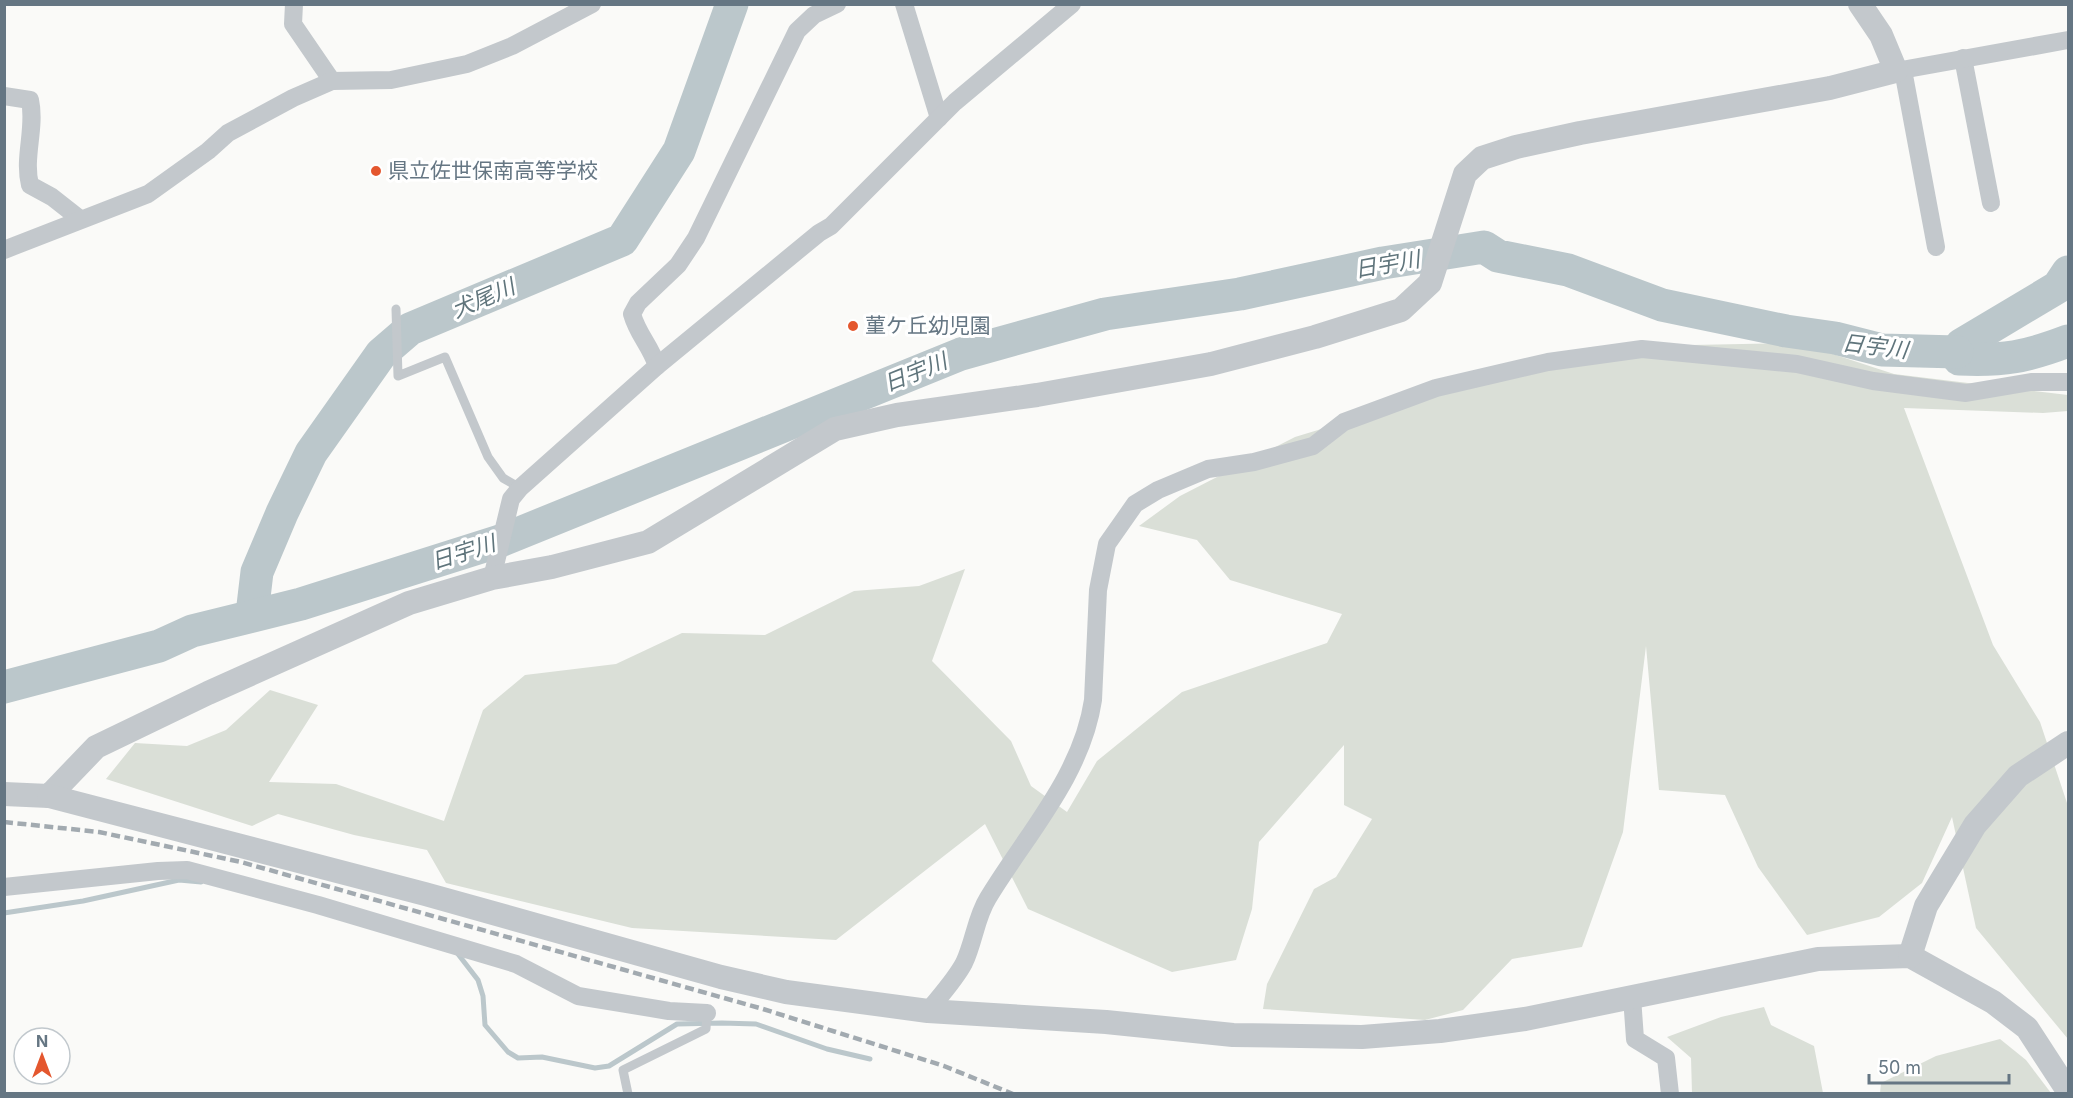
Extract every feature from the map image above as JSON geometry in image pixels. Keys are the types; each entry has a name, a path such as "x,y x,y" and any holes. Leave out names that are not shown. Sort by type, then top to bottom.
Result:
{"street":[{"path":"294,4 293,24 332,81"},
{"path":"4,250 148,194 208,151 228,132 293,98 332,81 391,80 467,64 512,46 592,4"},
{"path":"657,366 649,345 638,334 632,314 638,303 678,265 696,238 797,31 814,15 837,4"},
{"path":"904,4 939,118"},
{"path":"494,571 515,494 657,366 819,233 831,226 939,118 1072,4"},
{"path":"1860,4 1881,35 1899,70 1936,247"},
{"path":"49,796 96,747 208,693 409,603 494,571 552,567 648,542 835,429 897,415 1037,395 1211,364 1314,337 1401,310 1430,284 1465,174 1482,158 1516,147 1642,121 1830,88 1899,70 2068,40"},
{"path":"1963,58 1991,203"},
{"path":"4,96 30,100 33,116 27,172 30,185 52,197 80,219"},
{"path":"928,1011 964,963 986,900 1054,798 1075,756 1091,714 1098,590 1107,544 1135,504 1158,490 1208,469 1254,462 1313,446 1344,422 1436,388 1548,362 1642,349 1797,364 1873,381 1966,393 2031,382 2068,382"},
{"path":"1910,956 1926,906 1975,825 2018,776 2068,743"},
{"path":"4,794 49,796 425,894 721,977 786,992 928,1011 1106,1022 1233,1035 1362,1037 1440,1031 1504,1022 1818,959 1910,956 1993,1002 2027,1028 2068,1090"},
{"path":"4,887 187,870 318,904 516,964 578,996 669,1011 707,1021"},
{"path":"1632,997 1635,1039 1666,1058 1670,1094"}],"lane":[{"path":"396,309 398,376 445,357 489,457 515,494"},
{"path":"628,1094 623,1070 707,1021"}],"shaded area":[{"path":"1799,343 1894,374 2068,395 2068,411 2043,413 1904,408 1993,645 2040,722 2068,806 2068,1039 1976,928 1952,817 1922,883 1879,917 1807,935 1758,867 1725,795 1659,790 1646,646 1623,832 1582,947 1512,959 1463,1010 1425,1020 1263,1009 1267,984 1314,889 1336,877 1372,819 1344,805 1344,745 1259,842 1252,909 1236,960 1172,972 1028,909 985,824 836,940 632,928 446,883 427,850 354,835 278,814 252,826 106,779 135,743 187,746 226,730 270,690 318,705 269,782 336,784 444,821 483,710 525,675 616,664 682,633 765,635 854,591 919,586 965,569 932,661 1011,741 1031,786 1067,812 1097,761 1182,692 1327,643 1342,614 1230,580 1197,540 1139,526 1180,496 1295,437 1591,347"},
{"path":"1764,1007 1771,1025 1814,1046 1823,1093 1692,1093 1691,1058 1667,1037 1721,1017"},
{"path":"2000,1039 2026,1060 2051,1093 1880,1093 1881,1083 1936,1056"}],"waterway":[{"name":"犬尾川","path":"252,614 257,572 311,453 381,354 410,329 622,240 679,151 732,4"},
{"name":"日宇川","path":"4,687 159,646 192,631 301,604 500,541 961,354 1105,314 1240,294 1383,263 1484,247 1498,256 1568,270 1662,305 1786,331 1835,338 1882,350 1957,352"},
{"name":"日宇川","path":"1957,352 1961,345 2058,287 2068,272"},
{"name":"日宇川","path":"1957,352 1959,359 2002,358 2040,351 2068,341"},
{"path":"4,913 83,901 179,880 201,882"},
{"path":"458,954 478,980 483,996 485,1025 508,1052 518,1058 542,1057 595,1068 609,1066 677,1024 722,1023 756,1024 827,1049 870,1059"}],"railway":[{"path":"4,822 99,832 241,862 763,1009 944,1066 1013,1094"}],"place":[{"name":"県立佐世保南高等学校","path":"376,171"},
{"name":"菫ケ丘幼児園","path":"853,326"}]}
